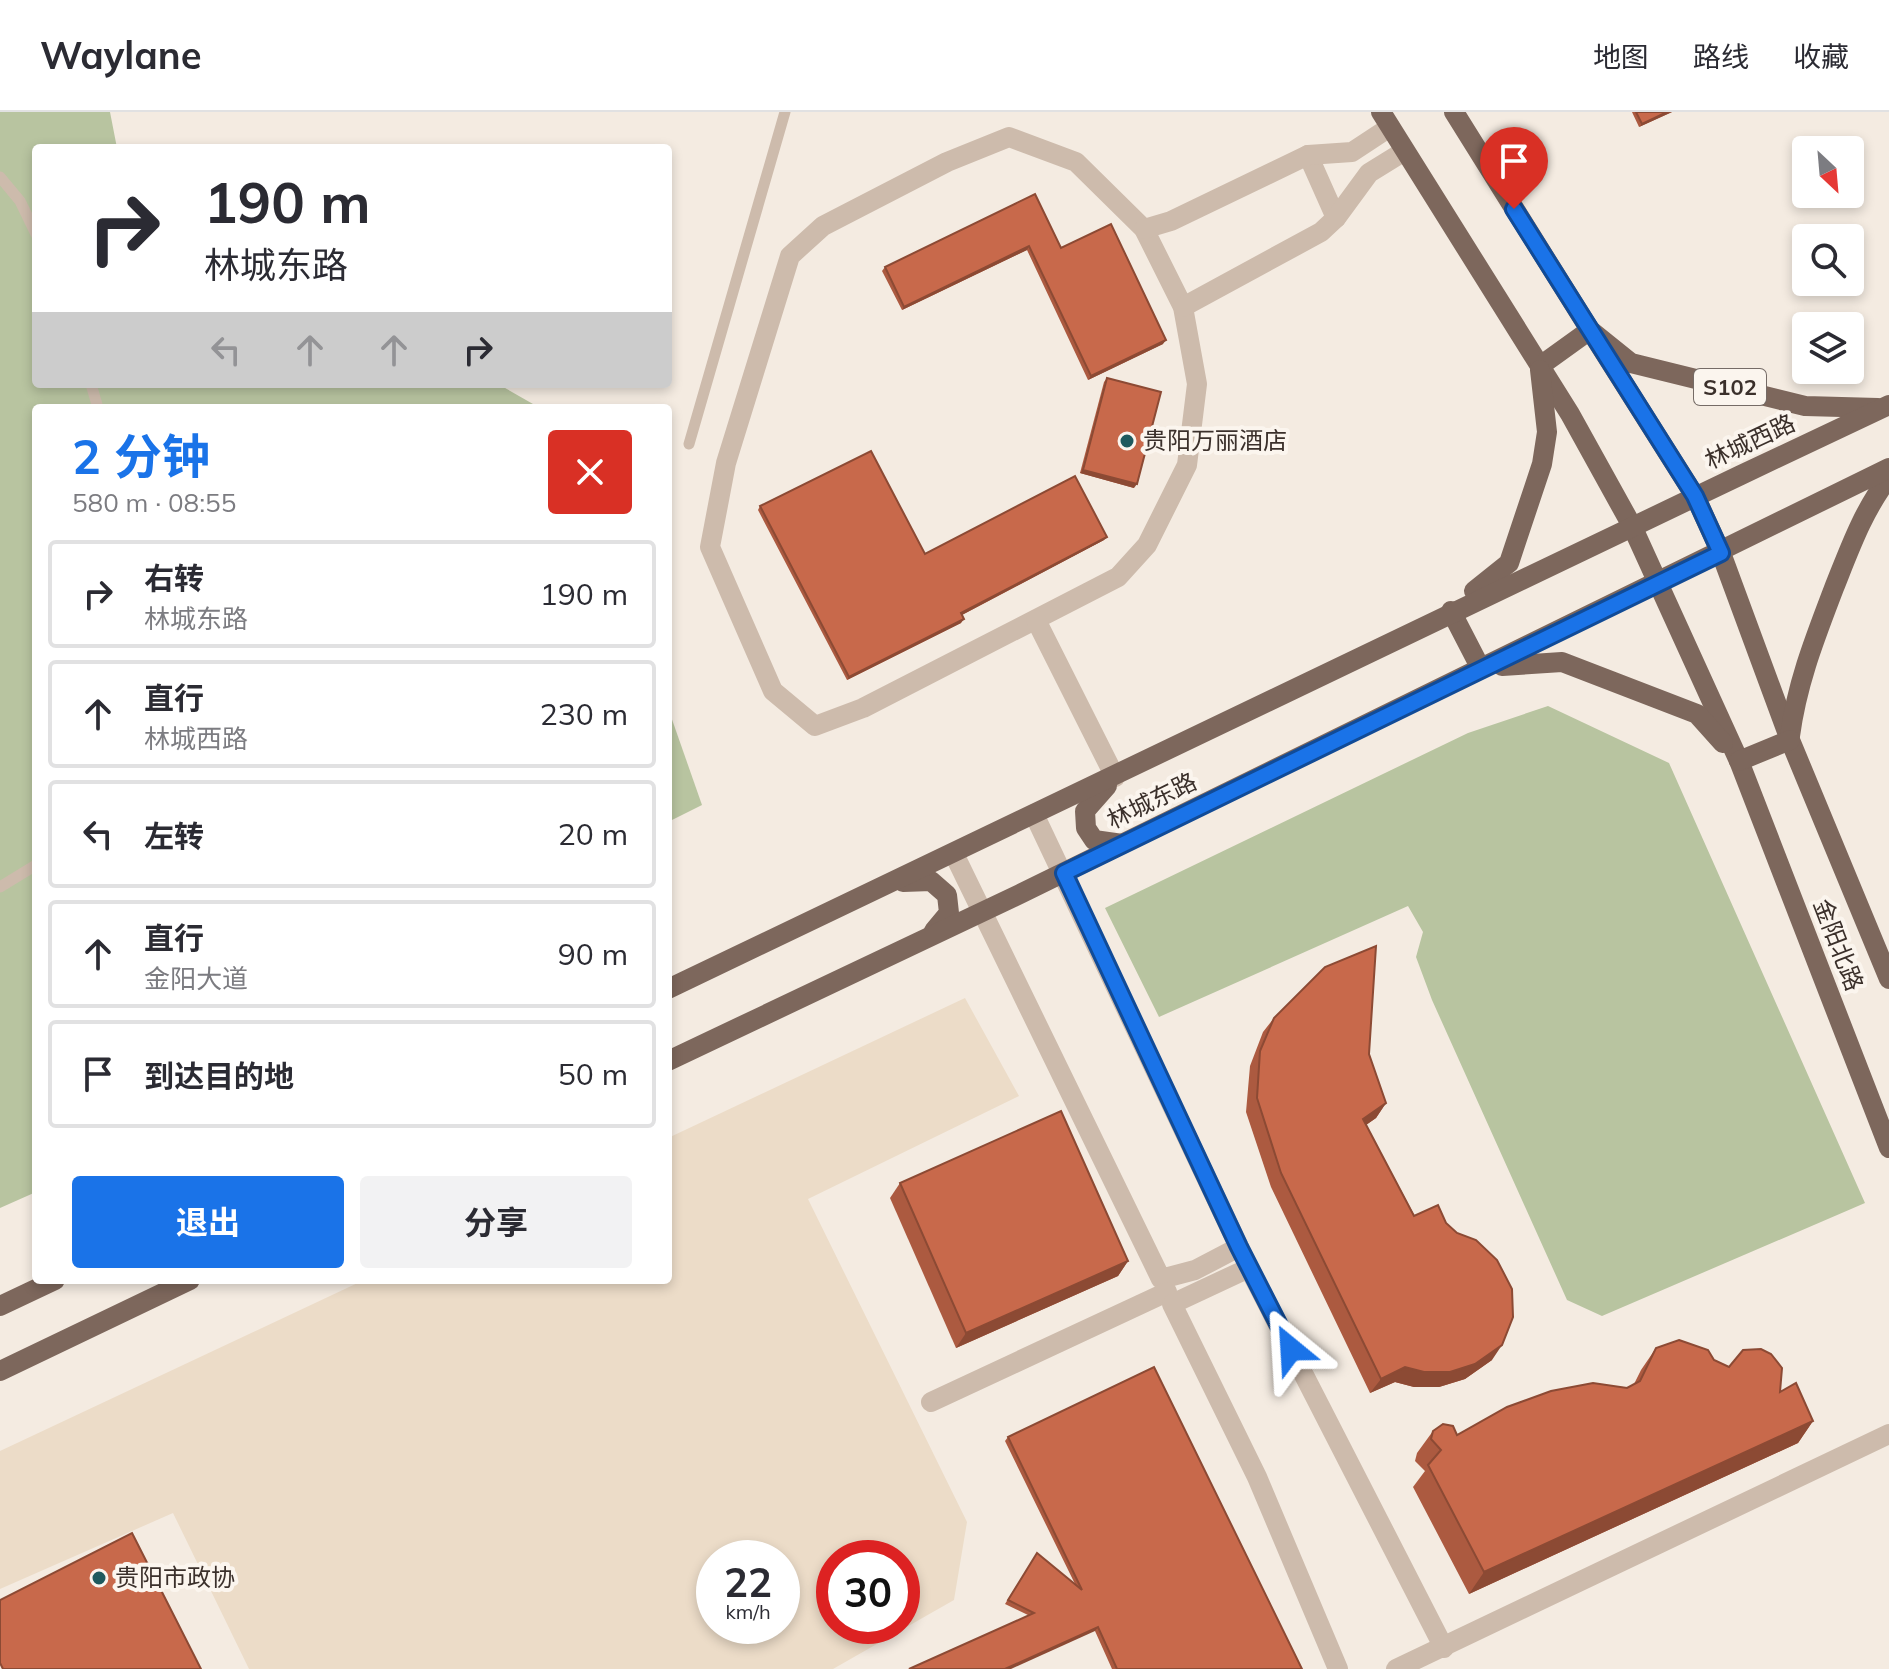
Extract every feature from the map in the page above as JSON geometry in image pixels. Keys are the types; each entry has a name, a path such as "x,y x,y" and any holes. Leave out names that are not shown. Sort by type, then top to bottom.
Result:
{"main road":[{"name":"S102","path":"1454,112 1590,330 1631,363 1805,406 1887,413"},
{"name":"金阳北路","path":"1385,119 1540,366 1632,526 1739,761 1889,1148"},
{"path":"1590,330 1540,366 1547,432 1542,464 1509,563 1451,611 1481,669 1531,661 1562,662 1697,714 1739,761 1790,740 1795,695 1805,661 1866,508 1889,477"},
{"name":"金阳北路","path":"1590,330 1695,496 1721,553 1790,740 1889,979"},
{"name":"林城西路","path":"1632,526 1887,413"},
{"path":"1657,583 1889,468"},
{"name":"林城东路","path":"672,987 1115,777 1451,611 1632,526"},
{"name":"林城东路","path":"672,1059 1064,873 1657,583"},
{"path":"1115,777 1088,805 1083,818 1094,840 1122,844"},
{"path":"890,883 931,881 947,895 947,917 926,939"},
{"path":"0,1306 47,1284"},
{"path":"0,1371 182,1284"}],"street":[{"path":"1144,229 1171,221 1308,155 1352,152 1385,119"},
{"path":"1009,137 1076,162 1144,229 1183,307 1197,384 1187,465 1147,545 1118,577 863,708 815,726 773,691 710,547 726,463 790,256 823,226 947,162 1009,137"},
{"path":"1183,307 1321,232 1336,218 1369,173 1403,152"},
{"path":"1308,155 1336,218"},
{"path":"1036,620 1115,777"},
{"path":"1034,814 1249,1268 1444,1648"},
{"path":"954,854 1257,1477 1338,1669"},
{"path":"1167,1291 1195,1270 1239,1247"},
{"path":"931,1402 1167,1291 1249,1268"},
{"path":"1396,1669 1735,1504 1889,1434"}],"lane":[{"path":"689,444 785,112"},
{"path":"0,177 20,201 32,226"},
{"path":"0,887 32,867"}],"green space":[{"path":"0,112 110,112 116,144 32,144 32,388 505,388 533,404 32,404 32,1194 0,1208"},
{"path":"1548,706 1669,763 1865,1203 1602,1316 1567,1300 1432,1000 1416,957 1423,932 1408,906 1159,1017 1105,908 1468,733"},
{"path":"672,719 702,805 672,820"}],"shaded area":[{"path":"965,998 1019,1096 808,1199 967,1522 954,1600 920,1619 920,1540 816,1540 816,1644 877,1644 833,1669 249,1669 173,1513 0,1589 0,1451 355,1284 672,1284 672,1136"}],"building":[{"path":"1636,112 1667,112 1642,124"},
{"path":"1035,194 1061,248 1111,224 1166,340 1091,376 1029,246 904,307 885,267"},
{"path":"1107,378 1161,392 1137,484 1083,470"},
{"path":"871,451 925,554 1075,476 1107,537 961,613 964,619 849,677 760,506"},
{"path":"1376,946 1369,1054 1386,1103 1363,1119 1414,1216 1438,1205 1446,1223 1457,1233 1476,1240 1497,1260 1512,1289 1513,1317 1502,1345 1475,1364 1450,1372 1424,1372 1405,1367 1381,1379 1281,1173 1257,1098 1260,1051 1274,1018 1325,967"},
{"path":"1061,1111 1128,1261 966,1333 900,1183"},
{"path":"1679,1340 1708,1350 1714,1360 1729,1367 1743,1350 1761,1349 1771,1354 1782,1368 1780,1392 1796,1383 1813,1421 1484,1572 1428,1465 1441,1450 1431,1439 1433,1431 1443,1424 1453,1426 1457,1435 1507,1407 1551,1391 1593,1383 1627,1388 1640,1381 1656,1348"},
{"path":"1154,1367 1302,1669 1117,1669 1098,1627 1005,1669 909,1669 1034,1613 1008,1600 1037,1553 1082,1590 1008,1437"},
{"name":"贵阳市政协","path":"132,1533 201,1669 3,1669 0,1663 0,1600"}],"place":[{"name":"贵阳万丽酒店","path":"1127,441"},
{"name":"贵阳市政协","path":"99,1578"}],"route":[{"path":"1291,1349 1239,1247 1064,873 1721,553 1695,496 1514,209"}]}
